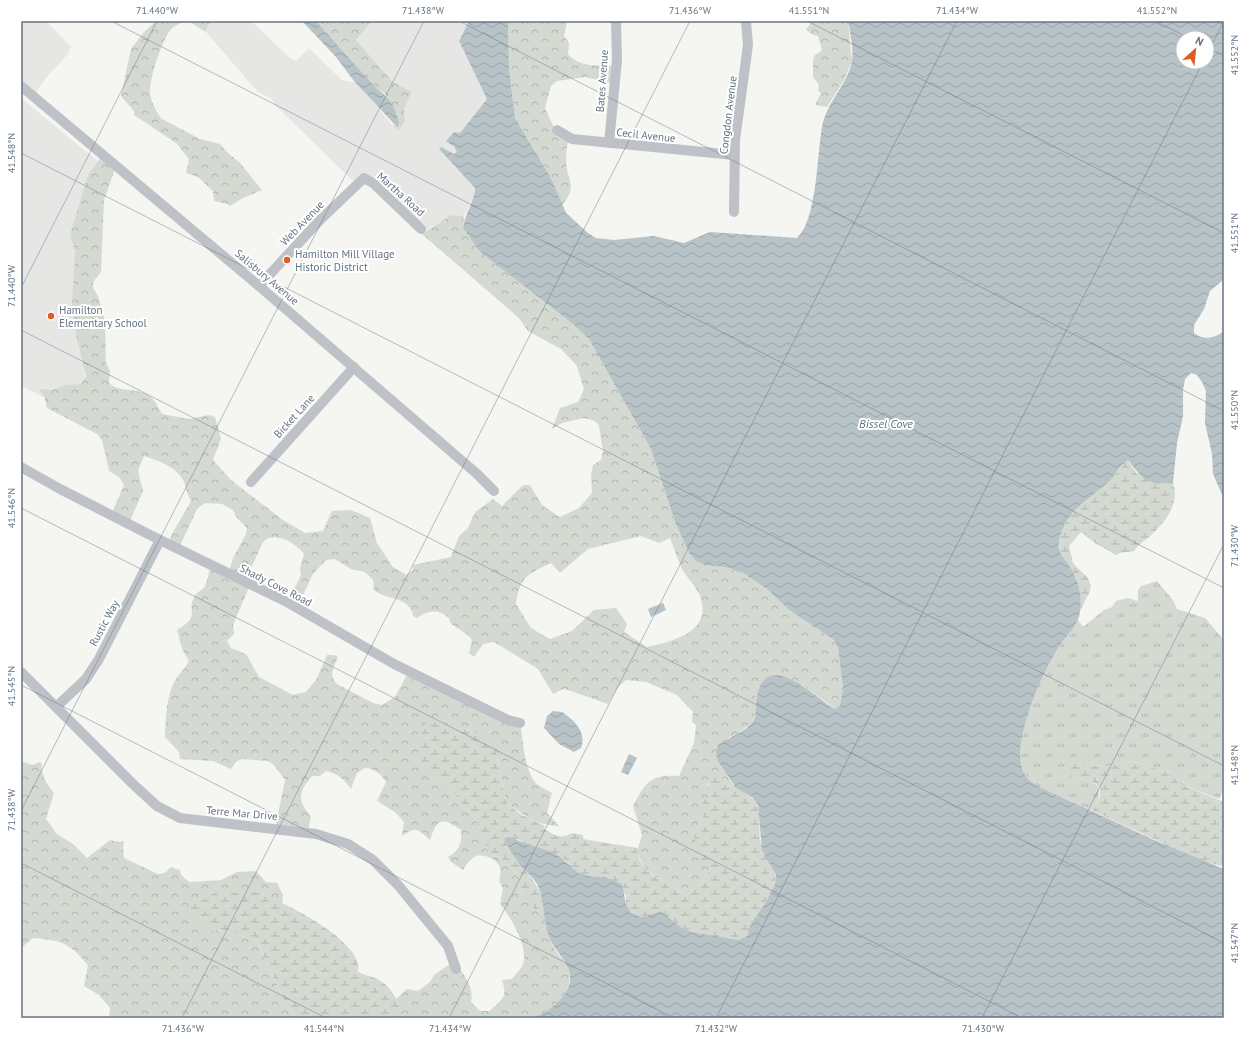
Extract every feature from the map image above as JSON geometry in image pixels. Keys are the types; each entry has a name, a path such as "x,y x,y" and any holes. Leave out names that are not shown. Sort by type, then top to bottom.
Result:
{"street":[{"name":"Bates Avenue","path":"609,143 617,60 616,21"},
{"name":"Congdon Avenue","path":"734,212 734,155 748,45 746,21"},
{"name":"Salisbury Avenue","path":"21,86 354,367 476,473 494,492"},
{"name":"Cecil Avenue","path":"557,130 572,139 734,155"},
{"name":"Web Avenue","path":"259,286 325,216 364,178"},
{"name":"Martha Road","path":"364,178 372,183 421,228"},
{"name":"Bicket Lane","path":"251,482 354,367"},
{"name":"Shady Cove Road","path":"21,467 60,489 160,540 287,602 394,664 508,720 520,723"},
{"name":"Rustic Way","path":"56,707 86,679 99,659 160,540"},
{"name":"Terre Mar Drive","path":"21,672 134,785 158,806 180,818 316,834 348,844 373,860 424,915 448,946 456,970"}],"shaded area":[{"path":"21,21 46,21 71,47 67,55 45,79 32,98 21,90"},
{"path":"213,21 251,21 291,59 296,61 309,48 342,80 357,83 394,127 405,121 404,109 412,92 392,81 356,40 372,21 469,21 459,41 487,99 460,133 447,141 457,152 454,154 441,147 439,149 475,188 474,196 464,216 451,215 425,231 370,187 352,180 275,105 272,99 258,92 206,32 208,25"},
{"name":"Hamilton Elementary School","path":"21,98 105,167 77,245 87,419 21,386"}],"green space":[{"path":"156,21 187,21 175,26 169,32 156,61 150,85 150,94 152,102 158,113 162,119 200,139 220,144 240,163 262,190 243,198 230,206 214,201 213,191 198,177 186,173 189,159 176,143 134,115 134,111 121,96 131,49 144,32"},
{"path":"188,21 213,21 208,25 206,32"},
{"path":"316,21 372,21 356,40 392,81 412,92 404,109 405,121 399,130 393,126 393,124 397,127 386,94 377,89"},
{"path":"508,21 567,21 564,36 569,43 568,54 583,64 615,66 612,84 586,77 557,81 551,86 545,108 558,137 567,138 568,141 566,160 571,187 570,193 562,205 551,178 515,118 509,67"},
{"path":"812,21 848,21 852,61 844,80 827,107 815,105 821,93 818,91 819,85 813,77 813,61 814,56 822,50 818,36 813,35 806,30"},
{"path":"101,157 115,169 104,200 101,272 93,282 93,288 98,296 105,320 106,363 110,371 109,383 119,388 147,394 162,414 189,419 209,415 215,417 221,439 213,460 231,480 283,520 305,533 323,531 332,511 351,510 370,518 377,543 393,567 407,575 413,570 413,565 451,557 459,536 468,528 475,512 493,499 502,506 523,485 530,485 542,505 560,517 579,508 592,493 591,475 593,465 601,460 603,451 599,426 595,421 584,418 562,423 552,429 560,408 578,402 584,389 577,366 561,349 528,331 519,318 422,234 451,215 464,216 463,228 480,252 573,324 589,339 651,449 675,522 689,553 696,561 704,565 725,567 743,573 767,589 789,610 834,640 838,648 843,688 840,705 835,709 804,686 787,677 777,675 769,677 756,695 756,713 752,723 737,734 728,738 719,763 733,785 727,786 724,779 707,784 712,795 701,810 703,817 694,835 711,868 703,881 687,895 664,883 644,867 637,852 642,835 633,806 641,791 650,782 661,777 679,776 694,743 696,725 692,722 693,712 677,695 646,682 626,680 619,686 608,704 563,689 553,694 538,669 494,642 483,644 474,657 469,653 472,640 470,637 452,624 449,618 444,614 440,612 428,612 417,618 413,616 407,605 374,590 373,580 365,572 351,569 335,559 326,560 313,574 297,607 288,602 301,575 300,569 304,554 296,546 279,538 273,537 263,542 246,579 250,585 233,625 234,634 227,641 231,648 246,654 259,677 293,695 306,692 316,680 327,655 334,655 338,657 332,674 334,681 373,703 382,705 395,697 409,671 520,721 525,755 530,773 533,780 538,785 552,793 547,813 559,826 537,822 519,812 506,802 496,751 471,730 455,728 436,720 431,777 451,786 460,803 474,815 479,828 485,837 487,850 493,856 500,857 507,863 519,878 521,892 534,903 534,909 545,916 552,943 558,954 567,965 569,980 568,987 559,1001 539,1015 532,1018 404,1018 396,999 407,989 418,991 430,982 434,975 454,961 469,985 472,996 471,1002 480,1011 490,1011 501,1001 504,995 502,980 512,979 523,964 523,949 518,932 500,904 503,888 500,882 500,868 497,862 483,856 476,856 470,860 463,870 451,862 448,857 458,849 461,839 461,830 449,823 441,822 435,827 430,840 423,833 417,830 411,831 402,836 404,822 395,812 377,801 386,782 377,772 372,769 365,768 357,773 351,789 341,777 331,772 326,771 320,776 312,776 304,787 301,796 303,806 311,816 307,835 276,832 278,812 285,780 274,765 268,761 242,759 236,762 231,769 213,761 180,759 179,752 165,737 167,707 170,692 176,679 189,661 182,649 177,630 189,621 192,614 191,607 194,597 205,586 211,565 229,572 233,558 246,534 247,528 237,518 233,510 222,504 205,503 197,509 179,548 168,543 191,501 183,480 176,471 161,462 144,456 138,470 143,491 129,523 111,515 124,485 119,477 109,471 102,440 97,434 47,408 44,396 39,389 52,390 66,385 81,384 86,376 76,335 72,305 75,251 70,235 88,175","holes":["641,536 659,543 670,538 681,567 700,596 703,608 701,618 696,626 679,638 647,647 624,632 627,624 616,608 594,610 572,631 550,639 531,628 516,604 520,587 526,578 530,574 551,563 560,573 588,549"]},
{"path":"1128,460 1136,473 1162,484 1173,483 1175,492 1174,501 1167,518 1134,551 1116,555 1095,543 1081,532 1069,546 1073,563 1088,578 1091,586 1080,611 1080,592 1077,579 1060,551 1059,540 1062,529 1068,518 1077,508 1116,473"},
{"path":"1157,581 1173,600 1177,609 1205,618 1224,640 1224,789 1219,799 1180,784 1170,773 1132,761 1104,767 1077,763 1072,776 1093,783 1099,789 1099,794 1093,811 1040,787 1025,775 1021,760 1021,744 1024,726 1037,689 1045,672 1060,645 1078,620 1083,627 1104,610 1112,607 1116,601 1128,598 1138,601 1138,590 1141,586"},
{"path":"428,720 436,720 455,728 471,730 484,737 496,751 506,802 520,814 545,826 544,829 558,836 564,836 572,833 583,835 583,839 638,848 638,856 648,870 663,882 687,895 703,881 711,868 701,862 694,835 703,817 701,810 703,801 712,795 706,784 709,785 711,779 718,777 724,779 728,786 733,785 742,790 757,804 761,843 775,872 775,882 770,896 753,922 747,936 739,940 692,932 683,929 661,911 642,917 630,913 626,904 626,895 605,877 588,876 579,873 563,859 517,839 513,855 539,890 542,897 545,916 534,909 533,903 521,892 519,878 507,863 500,857 493,856 487,850 485,837 479,828 474,815 460,803 451,786 431,777 424,768 418,738"},
{"path":"21,761 32,765 40,762 42,764 43,776 54,793 46,819 57,834 73,844 87,858 110,840 118,842 124,841 124,858 158,874 165,873 171,867 180,870 181,875 189,882 221,880 237,872 256,871 266,882 277,883 283,895 282,903 262,894 217,931 225,930 257,941 283,998 295,1018 109,1018 110,1008 99,995 84,986 88,965 70,947 51,940 33,938 21,948"},
{"path":"1132,761 1170,773 1180,784 1224,802 1224,859 1222,866 1202,861 1093,811 1100,796 1100,788 1095,783 1072,776 1061,769 1062,767 1077,763 1104,767"},
{"path":"252,891 298,911 334,934 348,947 356,959 358,971 381,981 386,985 397,1000 404,1018 295,1018 283,998 257,941 225,930 211,931 191,913 191,906 204,898 220,894"}],"water":[{"path":"302,21 316,21 377,89 386,96 396,113 399,123 397,127 354,81 336,57"},
{"name":"Bissel Cove","path":"469,21 508,21 509,67 515,118 551,178 566,213 588,233 596,238 614,240 654,236 684,243 710,232 797,238 804,229 809,217 815,186 822,127 828,109 850,69 852,61 852,46 848,21 1223,21 1224,279 1210,291 1204,309 1194,325 1194,333 1198,336 1209,338 1224,332 1224,499 1213,474 1212,454 1205,423 1206,391 1197,375 1191,373 1185,379 1183,390 1183,416 1177,443 1173,483 1164,484 1151,482 1137,472 1128,460 1108,482 1076,509 1062,530 1059,538 1060,551 1072,570 1078,584 1081,598 1081,608 1075,626 1060,645 1037,689 1024,727 1021,744 1021,760 1024,773 1027,778 1040,787 1152,839 1224,869 1224,1018 532,1018 554,1006 566,992 570,977 566,964 552,943 548,934 542,898 538,886 522,868 504,839 508,837 555,853 579,873 588,876 605,877 622,884 626,904 631,913 642,917 661,911 683,929 692,932 739,940 747,936 750,926 766,902 775,884 776,875 762,850 758,805 752,797 736,788 719,763 716,755 718,745 744,730 752,723 756,712 756,699 758,691 765,680 773,675 784,676 795,681 835,709 840,705 843,688 838,648 834,640 789,610 767,589 743,573 725,567 704,565 696,561 689,553 675,522 651,449 589,339 573,324 480,252 463,228 475,193 475,188 439,149 441,147 454,154 457,152 454,147 446,141 454,132 460,133 487,99 459,41"},
{"path":"663,603 666,610 651,617 648,609"},
{"path":"553,711 562,712 575,723 581,732 581,748 574,752 559,744 544,728 547,716"},
{"path":"629,754 637,758 628,775 621,772"}],"place":[{"name":"Hamilton Mill Village Historic District","path":"287,260"},
{"name":"Hamilton Elementary School","path":"51,316"}]}
